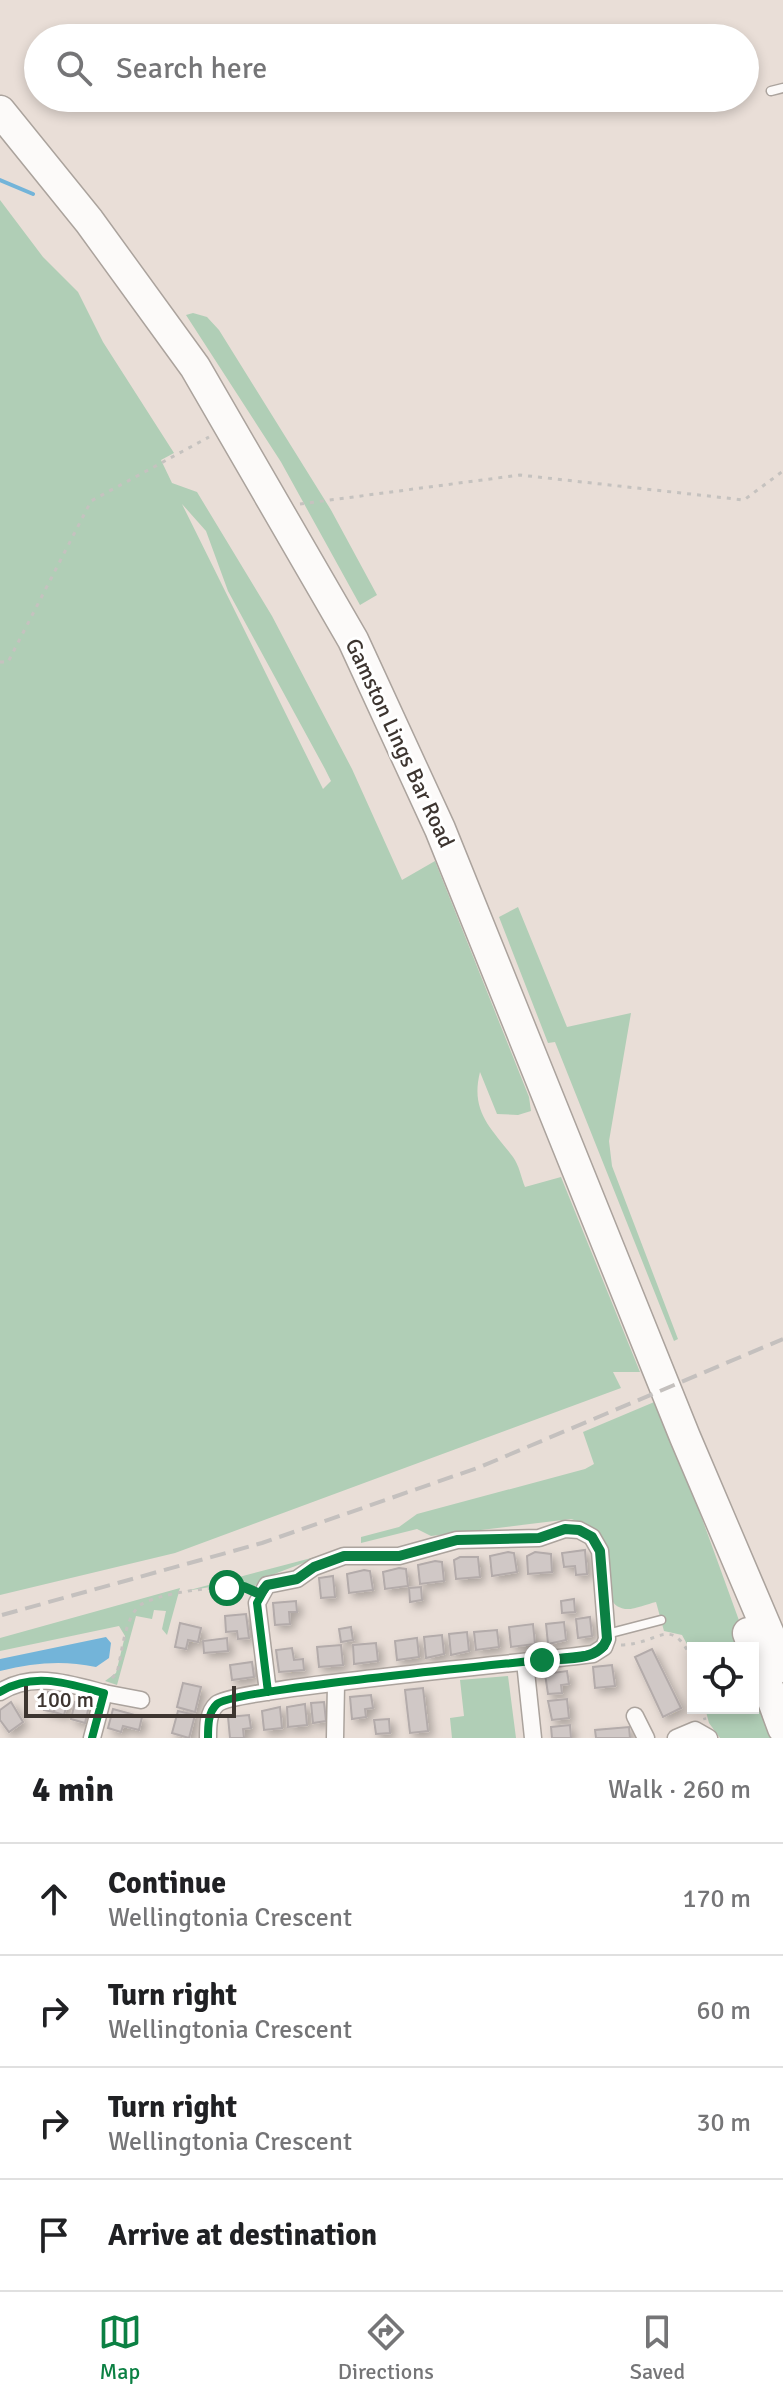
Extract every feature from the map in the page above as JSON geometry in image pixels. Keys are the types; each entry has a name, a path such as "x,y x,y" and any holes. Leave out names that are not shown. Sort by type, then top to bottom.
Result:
{"highway":[{"name":"Gamston Lings Bar Road","path":"0,111 89,221 195,367 279,506 353,640 440,829 685,1437 783,1667"},
{"name":"Gamston Lings Bar Road","path":"685,1437 740,1610 783,1728"}],"street":[{"path":"208,1738 210,1713 218,1703 231,1696 268,1692 336,1684 356,1682 593,1654 604,1647 607,1634 600,1551 592,1537 579,1530 565,1529 539,1538 457,1540 399,1556 344,1556 314,1567 297,1579 267,1585 257,1603 268,1692"},
{"path":"525,1662 533,1738"},
{"path":"0,1692 23,1682 52,1680 105,1688 141,1700"},
{"path":"335,1738 336,1684"},
{"path":"92,1738 105,1688"},
{"path":"635,1716 646,1738"},
{"path":"676,1738 695,1730 708,1731"}],"lane":[{"path":"771,91 783,88"},
{"path":"607,1634 661,1620"}],"path":[{"path":"0,662 8,662 91,501 230,426"},
{"path":"279,506 520,475 744,500 783,471"},
{"path":"105,1688 117,1673 130,1624 139,1606 153,1598 236,1587 260,1594"},
{"path":"624,1646 670,1634 683,1640 687,1648"}],"green space":[{"path":"0,200 43,257 78,292 103,342 174,453 161,460 172,483 197,492 272,616 352,769 402,880 435,861 529,1097 531,1111 518,1115 497,1114 480,1072 478,1098 484,1119 515,1160 525,1187 561,1177 640,1372 613,1372 621,1388 175,1553 0,1595","holes":["182,504 206,531 228,591 331,781 323,789"]},
{"path":"193,313 207,317 219,330 331,510 377,595 360,605 281,462 186,315"},
{"path":"518,907 567,1027 631,1013 609,1141 612,1166 678,1339 674,1341 555,1042 548,1043 499,917"},
{"path":"659,1400 747,1642 687,1644 682,1635 664,1631 656,1602 629,1609 615,1604 610,1595 598,1539 588,1527 571,1519 431,1536 417,1529 361,1543 361,1537 399,1527 417,1514 585,1469 594,1464 583,1432"},
{"path":"319,1556 266,1578 254,1587 222,1585 186,1591"},
{"path":"180,1588 167,1635 162,1629 166,1611 154,1610 152,1619 136,1616 117,1685 105,1681 116,1673 125,1636 119,1626 0,1651 0,1638"},
{"path":"508,1676 516,1738 452,1738 450,1718 464,1716 460,1680"},
{"path":"759,1677 780,1738 720,1738 707,1714 759,1714"}],"water":[{"path":"106,1637 111,1643 109,1658 96,1667 48,1663 0,1671 0,1659"}],"building":[{"path":"585,1550 587,1574 576,1575 575,1566 564,1567 562,1553"},
{"path":"535,1552 551,1554 552,1572 528,1574 527,1556"},
{"path":"514,1553 517,1572 492,1576 490,1556"},
{"path":"478,1557 480,1577 456,1579 454,1560"},
{"path":"442,1562 444,1581 420,1584 418,1565"},
{"path":"406,1569 408,1586 385,1589 383,1572"},
{"path":"370,1571 373,1590 349,1593 347,1574"},
{"path":"333,1576 335,1597 321,1598 319,1578"},
{"path":"421,1587 422,1600 410,1602 409,1588"},
{"path":"574,1599 575,1612 562,1613 561,1601"},
{"path":"296,1601 297,1612 289,1612 290,1624 275,1625 273,1603"},
{"path":"246,1614 249,1638 238,1639 237,1631 226,1632 225,1616"},
{"path":"590,1617 592,1636 578,1638 576,1619"},
{"path":"564,1622 566,1640 548,1644 546,1624"},
{"path":"180,1623 201,1628 198,1642 188,1640 186,1649 175,1647"},
{"path":"533,1624 535,1644 511,1647 509,1627"},
{"path":"351,1627 353,1640 341,1642 339,1629"},
{"path":"497,1630 499,1647 476,1650 474,1632"},
{"path":"467,1632 469,1651 451,1655 449,1634"},
{"path":"442,1635 444,1654 426,1658 424,1637"},
{"path":"227,1638 228,1651 204,1653 203,1641"},
{"path":"417,1638 419,1657 397,1660 395,1641"},
{"path":"376,1643 378,1661 354,1664 353,1645"},
{"path":"341,1645 343,1665 319,1667 317,1647"},
{"path":"292,1648 294,1660 303,1659 304,1670 279,1672 276,1650"},
{"path":"652,1649 681,1708 663,1717 635,1657"},
{"path":"252,1662 254,1677 232,1680 230,1665"},
{"path":"612,1665 615,1686 595,1688 593,1667"},
{"path":"567,1671 569,1684 561,1685 562,1693 548,1694 545,1674"},
{"path":"183,1683 201,1687 195,1712 177,1707"},
{"path":"423,1688 428,1731 410,1733 405,1690"},
{"path":"48,1692 58,1695 54,1712 44,1710"},
{"path":"58,1695 69,1697 64,1715 54,1712"},
{"path":"371,1695 373,1708 365,1709 366,1717 352,1719 350,1697"},
{"path":"567,1699 569,1718 552,1720 548,1701"},
{"path":"11,1702 23,1722 9,1732 0,1720 0,1710"},
{"path":"75,1702 89,1706 85,1723 71,1719"},
{"path":"324,1702 326,1721 313,1723 311,1703"},
{"path":"305,1704 307,1725 288,1727 287,1707"},
{"path":"280,1707 282,1728 264,1730 262,1711"},
{"path":"113,1709 142,1717 139,1730 123,1726 121,1732 108,1728"},
{"path":"178,1711 195,1715 189,1738 172,1733"},
{"path":"249,1715 251,1728 243,1729 244,1738 230,1738 228,1717"},
{"path":"389,1719 390,1733 376,1734 374,1720"},
{"path":"570,1725 571,1738 552,1738 551,1727"},
{"path":"629,1727 630,1738 596,1738 595,1730"}],"waterway":[{"path":"0,180 33,194"}],"railway":[{"path":"2,1615 262,1543 480,1467 783,1339"}],"cycle path":[{"path":"208,1738 209,1720 214,1707 236,1698 331,1683 593,1654 604,1647 607,1639 600,1551 592,1537 579,1530 565,1529 539,1538 457,1540 399,1556 344,1556 314,1567 297,1579 267,1585 257,1603 268,1692"},
{"path":"0,1692 25,1682 52,1681 104,1693 92,1738"}],"route":[{"path":"227,1588 244,1587 260,1594 267,1585 297,1579 314,1567 344,1556 399,1556 457,1540 539,1538 565,1529 579,1530 592,1537 600,1551 607,1639 604,1647 593,1654 542,1660"}]}
